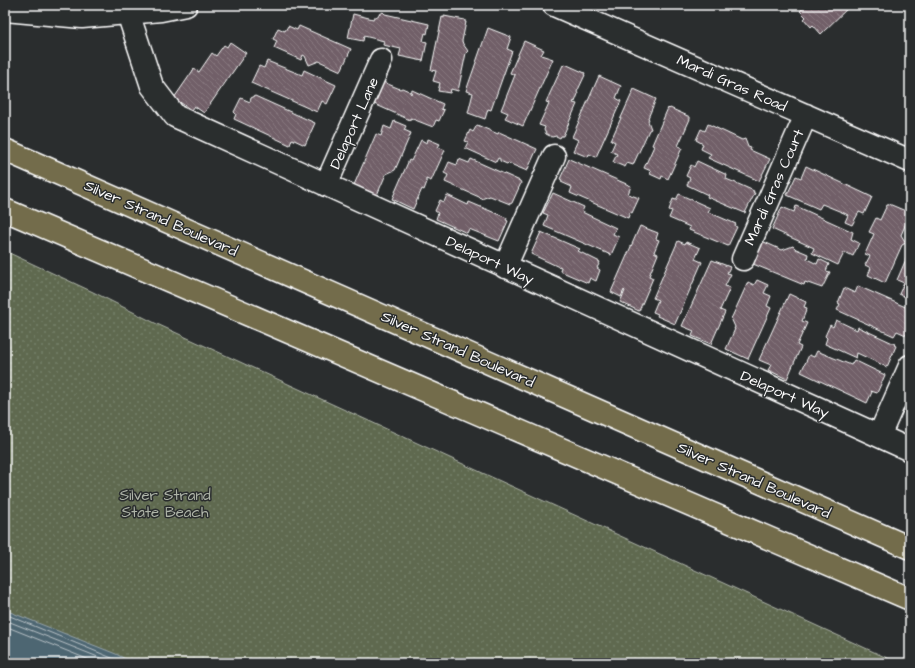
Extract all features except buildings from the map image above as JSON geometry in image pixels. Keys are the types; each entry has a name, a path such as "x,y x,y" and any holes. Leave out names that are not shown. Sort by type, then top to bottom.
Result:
{"highway":[{"name":"Silver Strand Boulevard","path":"5,150 910,548"},
{"path":"5,210 910,599"}],"street":[{"path":"5,10 82,17 161,10 186,5"},
{"name":"Mardi Gras Road","path":"554,5 910,161"},
{"name":"Delaport Way","path":"128,13 152,86 175,116 910,450"},
{"name":"Delaport Lane","path":"326,185 381,60"},
{"name":"Mardi Gras Court","path":"743,259 806,115"},
{"path":"506,267 554,156"},
{"path":"879,436 910,366"}],"green space":[{"name":"Silver Strand State Beach","path":"5,251 157,324 898,663 5,663"}],"water":[{"path":"5,610 116,654 133,663 5,663"}]}
